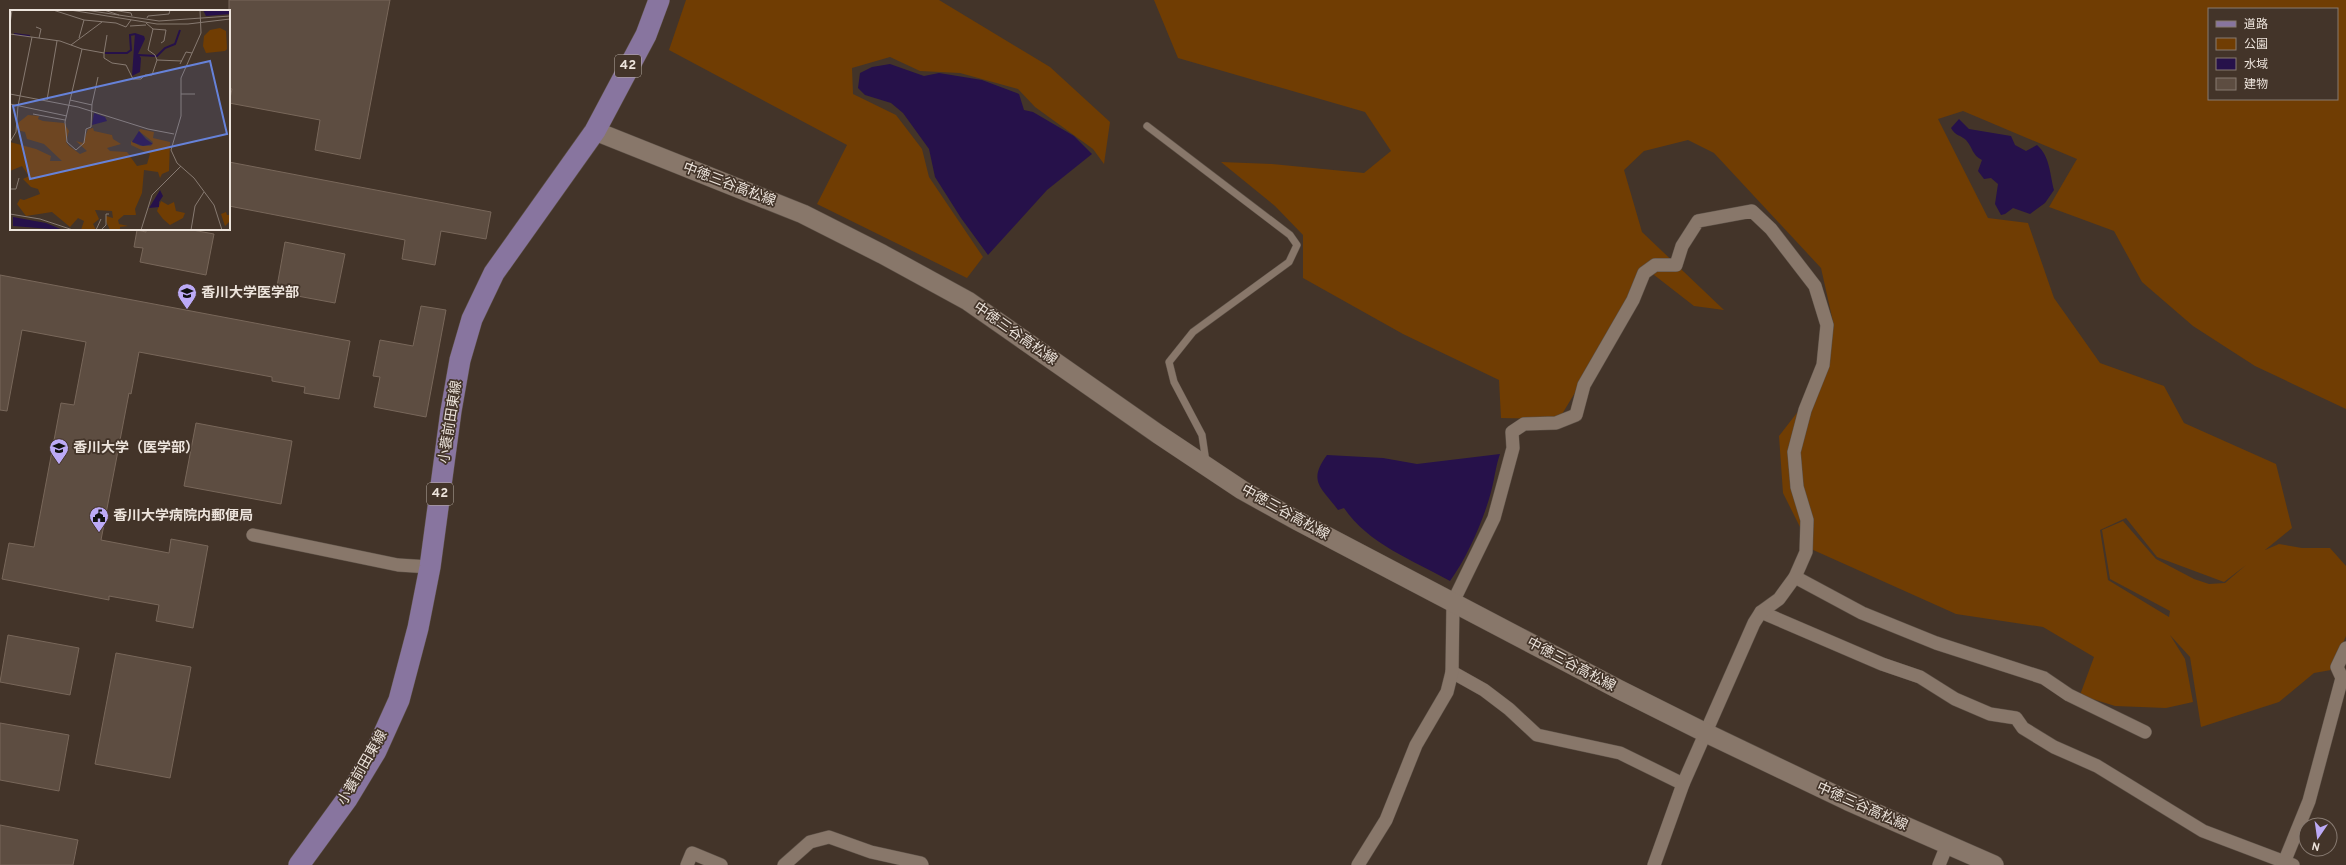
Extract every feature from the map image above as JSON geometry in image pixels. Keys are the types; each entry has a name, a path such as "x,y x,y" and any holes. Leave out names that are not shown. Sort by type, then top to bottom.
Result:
{"main road":[{"name":"小蓑前田東線","path":"299,865 347,799 376,751 398,700 418,628 430,567 451,411 460,360 472,319 494,273 595,131 646,35 658,0"},
{"name":"中徳三谷高松線","path":"595,131 636,149 803,214 882,254 968,302 1158,434 1242,490 1296,520 1706,733 1848,801 1994,865"}],"street":[{"path":"1358,865 1386,820 1416,745 1447,692 1452,672 1452,602 1494,518 1513,448 1512,432 1524,424 1556,423 1576,415 1584,384 1634,300 1644,273 1655,265 1676,264 1682,246 1698,221 1752,211 1771,229 1815,286 1827,325 1823,365 1806,410 1794,452 1797,487 1807,520 1806,552 1795,577 1779,599 1761,612 1754,623 1683,784 1654,865"},
{"path":"253,535 398,565 430,567"},
{"path":"1795,577 1862,613 1936,643 2044,678 2069,695 2145,732"},
{"path":"1761,612 1882,664 1920,677 1955,699 1990,714 2016,718 2024,728 2054,747 2097,766 2203,831 2287,864 2309,801 2342,678 2337,667 2346,648"},
{"path":"1452,672 1484,690 1509,709 1537,735 1620,753 1683,784"},
{"path":"784,865 810,842 829,837 871,852 921,863 922,865"},
{"path":"1939,865 1947,845"},
{"path":"687,865 692,853 721,865"}],"lane":[{"path":"1147,126 1290,236 1297,245 1289,262 1193,332 1169,362 1174,382 1202,435 1207,466"}],"green space":[{"path":"686,0 939,0 1050,67 1110,122 1104,164 1093,149 1035,107 1018,89 960,73 920,71 890,57 852,68 853,94 896,115 922,149 929,177 983,257 967,278 817,204 847,145 669,50"},
{"path":"1154,0 2346,0 2346,409 2255,366 2193,326 2142,282 2114,231 2049,207 2077,159 1963,111 1938,119 1988,218 2028,223 2054,298 2100,363 2164,386 2184,423 2276,464 2292,528 2265,550 2279,544 2302,548 2330,548 2346,566 2346,636 2331,670 2314,673 2279,702 2201,727 2190,657 2170,635 2185,659 2193,702 2166,708 2115,706 2080,695 2094,657 2043,627 1956,614 1811,549 1783,493 1779,436 1810,396 1834,326 1821,268 1714,153 1688,140 1644,151 1624,170 1642,232 1724,310 1694,306 1649,271 1559,419 1501,418 1499,380 1403,334 1303,278 1303,235 1275,206 1221,162 1272,164 1364,173 1391,151 1365,112 1178,58","holes":["2126,518 2157,557 2224,582 2246,565 2225,583 2209,584 2194,579 2156,559 2123,521 2102,530 2110,579 2170,611 2169,617 2108,580 2100,530"]}],"water":[{"path":"890,64 924,76 939,73 982,80 1019,94 1024,110 1033,112 1074,136 1092,154 1047,190 988,255 961,218 935,177 929,149 903,113 891,103 865,95 858,88 860,73 872,67"},
{"path":"1959,119 1969,129 2011,136 2015,145 2026,151 2037,145 2047,160 2054,190 2045,203 2030,214 2013,208 2001,215 1995,204 1998,184 1991,178 1984,179 1978,171 1982,160 1974,154 1966,140 1954,133 1951,128"},
{"path":"1500,454 1489,499 1480,524 1463,560 1450,581 1392,550 1365,531 1344,508 1338,510 1322,490 1317,478 1321,464 1327,455 1383,458 1417,464"}],"building":[{"path":"229,0 390,0 360,159 315,150 320,120 230,103 232,89 230,88"},
{"path":"230,162 491,212 486,239 441,231 435,265 402,259 405,240 230,206"},
{"path":"137,230 146,232 146,230 192,230 214,234 206,275 140,262 143,248 134,247"},
{"path":"285,242 345,254 335,303 276,292"},
{"path":"0,275 350,341 339,399 304,393 305,387 272,381 272,377 139,352 131,394 129,393 101,540 169,553 171,539 208,546 193,628 156,621 159,605 109,596 109,600 2,579 9,543 34,547 61,403 74,405 86,342 22,330 7,411 0,410"},
{"path":"421,306 446,310 426,417 374,407 380,377 373,376 380,340 413,346"},
{"path":"196,423 292,441 281,504 184,486"},
{"path":"8,635 79,648 70,695 0,682"},
{"path":"116,653 191,667 170,778 95,764"},
{"path":"0,723 69,735 59,791 0,780"},
{"path":"0,825 78,840 73,865 0,865"}],"place":[{"name":"香川大学医学部","path":"187,310"},
{"name":"香川大学（医学部）","path":"59,465"},
{"name":"香川大学病院内郵便局","path":"99,533"}]}
